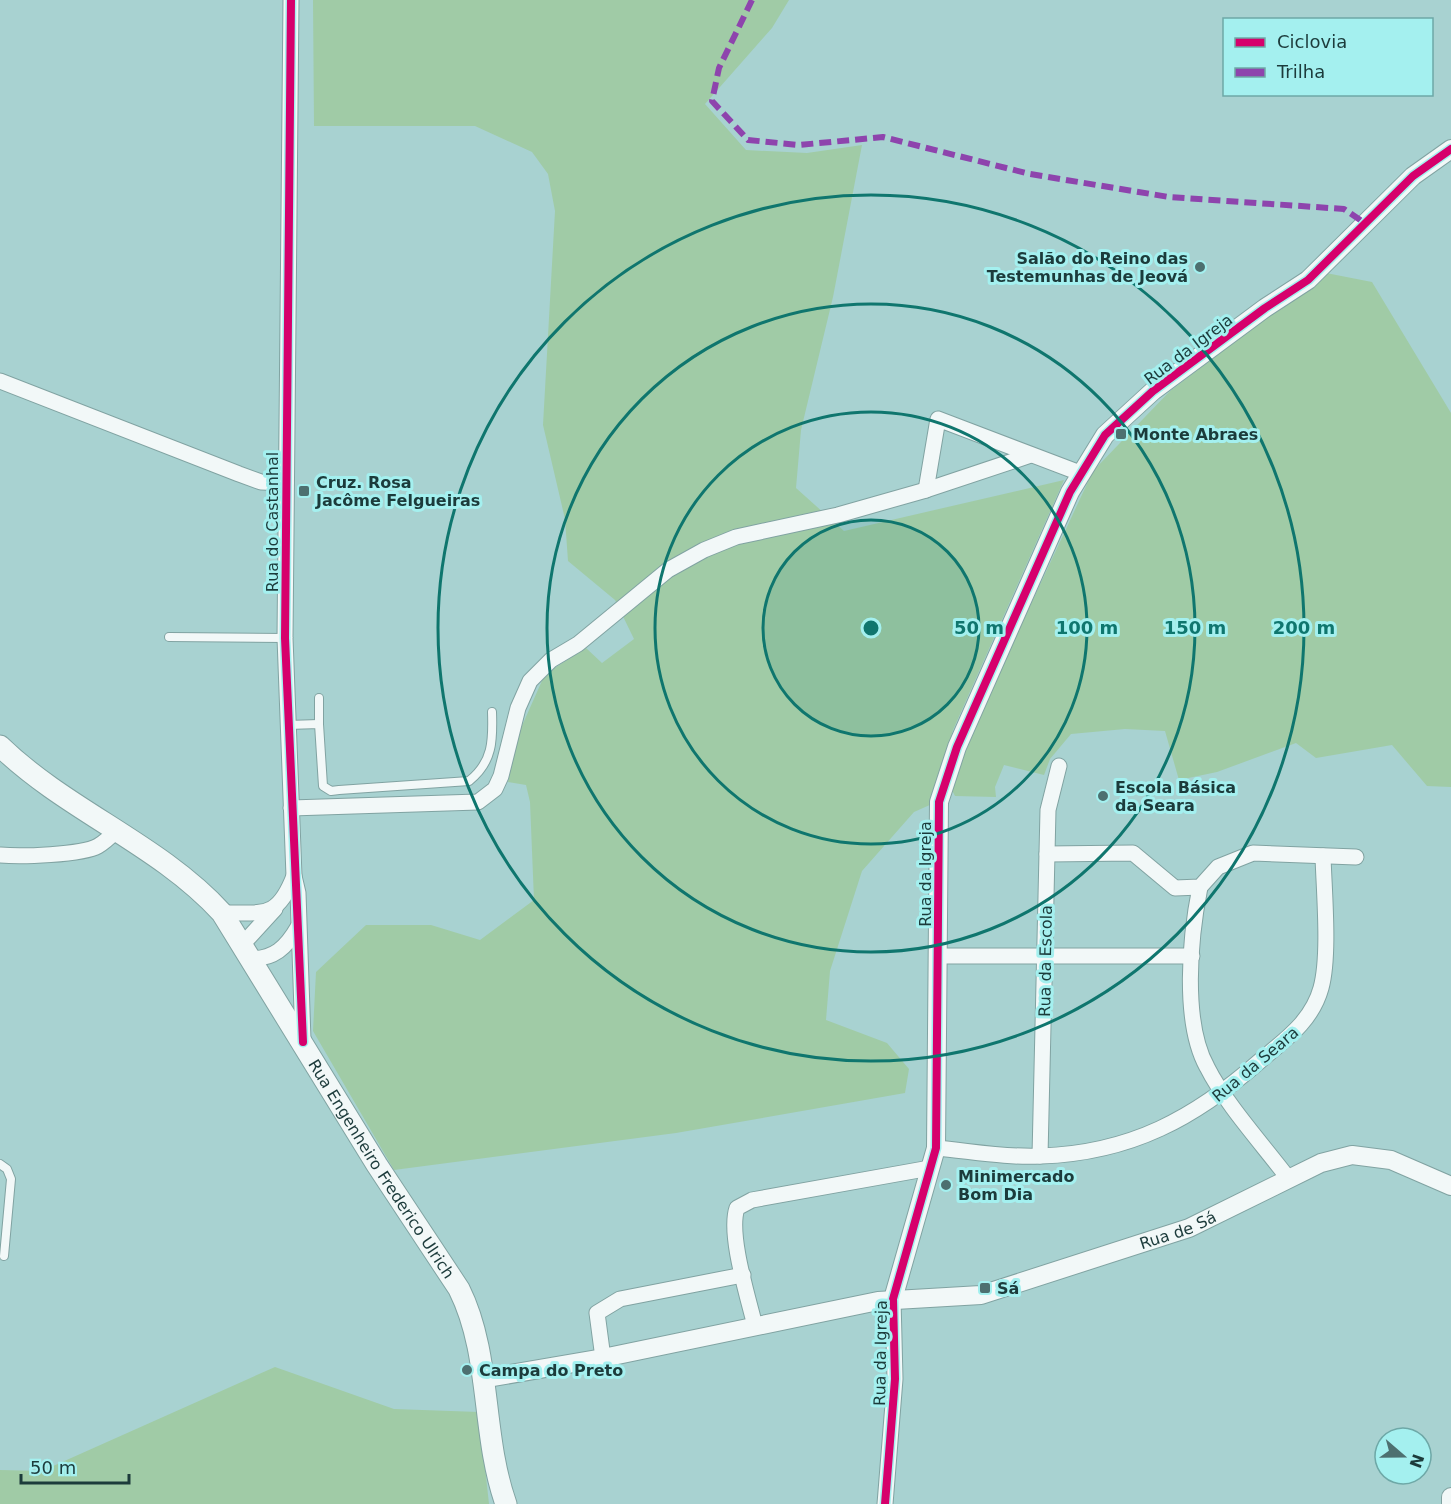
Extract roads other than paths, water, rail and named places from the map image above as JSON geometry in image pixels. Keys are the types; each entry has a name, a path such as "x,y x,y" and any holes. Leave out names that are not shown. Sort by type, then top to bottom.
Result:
{"main road":[{"name":"Rua Engenheiro Frederico Ulrich","path":"0,746 25,767 192,882 222,913 378,1165 459,1289 475,1328 488,1425 506,1504"}],"street":[{"name":"Rua do Castanhal","path":"291,0 285,638 303,1042"},
{"name":"Rua da Igreja","path":"885,1504 895,1379 892,1299 936,1148 939,802 957,747 1080,473 1105,435 1153,391 1265,308 1308,280 1413,176 1451,149"},
{"path":"0,381 261,482 286,483"},
{"path":"926,490 938,420 1080,473"},
{"path":"291,808 478,802 495,789 501,776 518,708 530,681 551,660 578,644 668,570 704,550 736,537 798,525 926,490 1031,455"},
{"name":"Rua da Escola","path":"1040,1156 1048,810 1059,766"},
{"path":"0,855 33,856 85,850 97,847 116,831"},
{"path":"1288,1178 1206,1067 1193,1025 1191,930 1200,887 1218,867 1254,853 1356,857"},
{"path":"1047,854 1133,854 1175,888 1200,887"},
{"name":"Rua da Seara","path":"936,1148 1040,1156 1101,1149 1142,1137 1168,1126 1224,1093 1302,1025 1314,1006 1324,971 1323,856"},
{"name":"Rua do Castanhal","path":"245,952 286,897 294,876"},
{"path":"222,913 259,913 277,907"},
{"path":"245,952 276,954 289,944 299,926"},
{"path":"939,956 1045,954 1192,956"},
{"name":"Rua de Sá","path":"482,1379 603,1358 892,1299 981,1295 1189,1228 1321,1163 1352,1155 1391,1160 1451,1186"},
{"path":"755,1326 742,1275 733,1218 737,1208 752,1200 930,1168"},
{"path":"603,1358 597,1313 620,1299 742,1275"},
{"path":"1451,1497 1451,1504"}],"lane":[{"path":"170,637 285,638"},
{"path":"319,698 323,786 331,791 469,781 488,759 493,747 492,712"},
{"path":"288,725 319,724"},
{"path":"0,1164 7,1169 11,1179 4,1256"}],"place":[{"name":"Salão do Reino das Testemunhas de Jeová","path":"1200,267"},
{"name":"Monte Abraes","path":"1121,434"},
{"name":"Cruz. Rosa Jacôme Felgueiras","path":"304,491"},
{"name":"Escola Básica da Seara","path":"1103,796"},
{"name":"Minimercado Bom Dia","path":"946,1185"},
{"name":"Sá","path":"985,1288"},
{"name":"Campa do Preto","path":"467,1370"}]}
